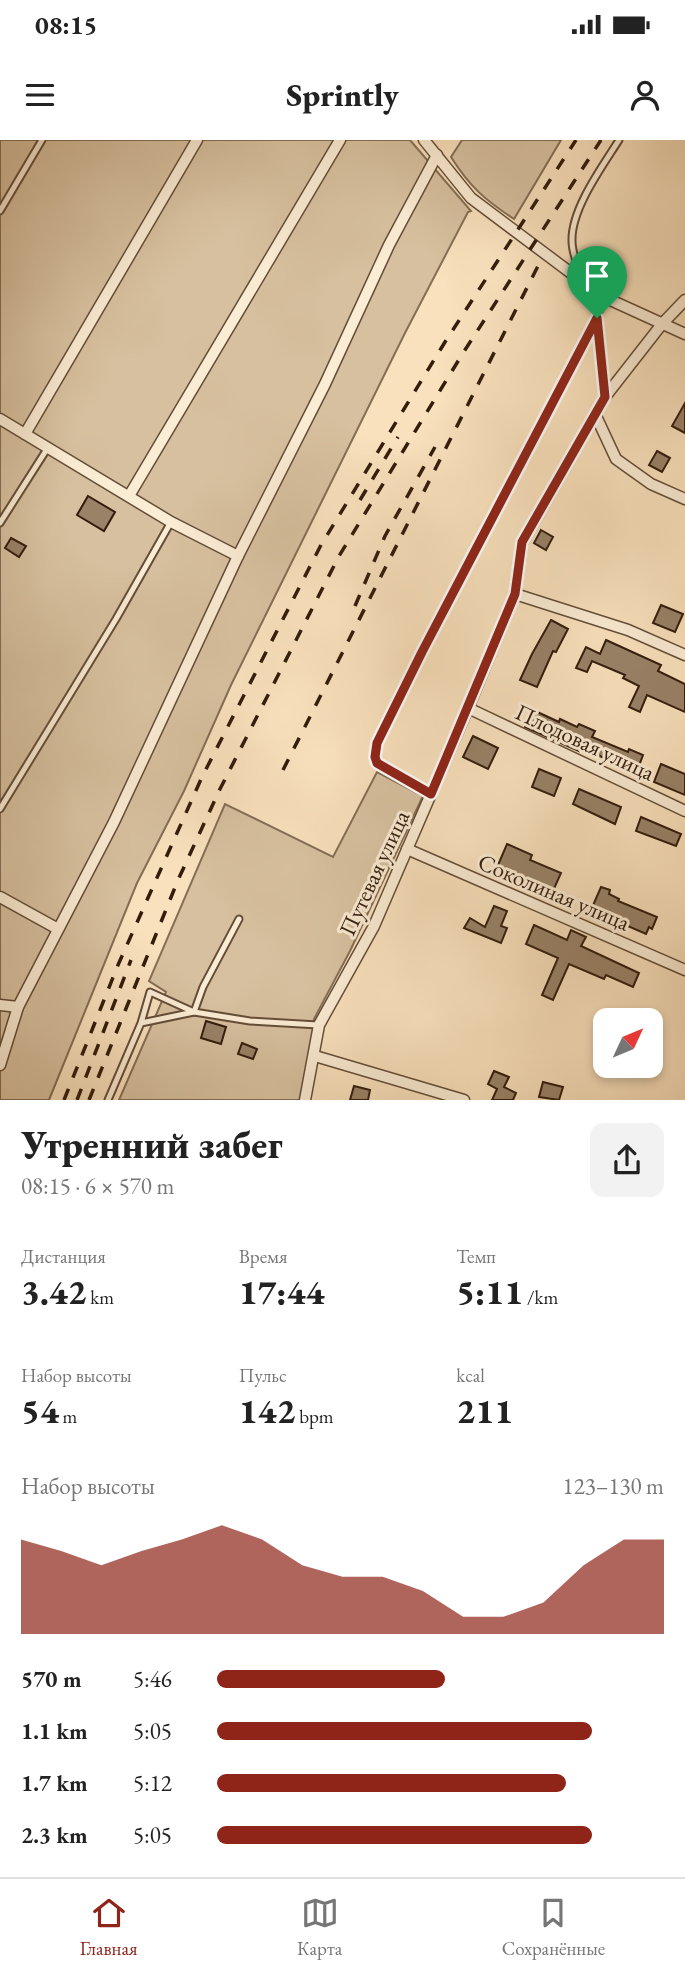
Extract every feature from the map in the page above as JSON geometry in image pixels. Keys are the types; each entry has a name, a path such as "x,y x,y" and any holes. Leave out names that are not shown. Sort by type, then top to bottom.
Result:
{"street":[{"path":"24,434 197,140"},
{"path":"129,496 340,140"},
{"path":"424,140 471,198 583,282 606,298 685,334"},
{"path":"0,1065 18,1007 114,822 239,556 325,384 388,245 437,155"},
{"name":"Путевая улица","path":"305,1100 319,1025 374,926 468,708 515,594 522,542 605,397 662,324 685,300"},
{"path":"595,414 616,459 652,484 685,499"},
{"path":"0,419 171,522 239,556"},
{"path":"515,594 628,630 685,655"},
{"name":"Плодовая улица","path":"468,708 685,811"},
{"name":"Соколиная улица","path":"407,849 685,970"},
{"path":"0,897 58,929"},
{"path":"0,1005 18,1007"},
{"path":"314,1056 464,1100"}],"lane":[{"path":"0,211 43,140"},
{"path":"583,282 573,254 571,239 575,223 585,197 619,140"},
{"path":"431,794 377,763 377,743 606,298"},
{"path":"597,318 605,397"},
{"path":"0,523 47,449"},
{"path":"0,809 116,619 171,522"},
{"path":"194,1012 203,987 239,919"},
{"path":"108,1100 141,1023 150,992 194,1012 250,1021 319,1025"},
{"path":"141,1023 194,1012"}],"shaded area":[{"path":"0,140 410,140 471,211 468,212 405,333 231,685 184,791 137,883 49,1100 0,1100"},
{"path":"462,140 561,140 514,219 479,192 451,157"},
{"path":"377,772 423,796 350,951 314,1019 312,1051 300,1100 119,1100 166,992 149,981 225,804 333,857"}],"building":[{"path":"685,403 685,433 672,426"},
{"path":"657,451 670,458 662,472 649,465"},
{"path":"88,496 115,512 104,531 77,515"},
{"path":"541,530 553,537 546,550 534,543"},
{"path":"11,538 26,546 19,557 5,548"},
{"path":"661,605 683,614 675,632 653,623"},
{"path":"551,620 568,629 556,652 553,651 537,687 520,680"},
{"path":"606,640 661,665 658,671 685,684 685,712 647,695 640,712 629,707 639,686 623,678 625,675 592,661 587,672 576,668 586,647 600,654"},
{"path":"533,710 559,722 560,719 577,727 579,724 595,731 592,737 628,752 629,749 643,755 637,771 580,747 579,751 525,727"},
{"path":"473,736 498,748 488,769 463,757"},
{"path":"661,764 685,774 685,795 654,782"},
{"path":"539,769 561,778 554,796 532,787"},
{"path":"579,789 621,807 615,824 573,804"},
{"path":"641,817 681,834 676,846 636,831"},
{"path":"507,844 532,855 530,860 561,873 553,891 498,865"},
{"path":"601,887 610,890 609,894 619,899 618,901 657,917 652,929 649,927 646,934 591,910"},
{"path":"494,906 507,911 501,926 507,928 501,943 464,928 470,918 485,927"},
{"path":"534,925 567,940 571,930 586,937 581,946 639,973 633,987 606,975 604,979 569,964 553,1000 542,995 558,958 526,944"},
{"path":"206,1021 226,1027 221,1044 201,1038"},
{"path":"242,1043 257,1049 253,1059 238,1054"},
{"path":"494,1071 509,1077 504,1087 516,1093 513,1100 492,1100 497,1089 488,1084"},
{"path":"543,1082 563,1087 559,1100 539,1097"},
{"path":"354,1086 370,1090 368,1100 350,1100"}],"railway":[{"path":"64,1100 118,965 202,777 321,545 445,342 576,140"},
{"path":"89,1100 178,880 220,789 339,556 463,353 601,140"},
{"path":"283,770 540,262"},
{"path":"360,500 398,437"},
{"path":"355,606 385,536 435,447"},
{"path":"77,1100 131,960"}],"route":[{"path":"597,318 605,397 522,542 515,594 431,794 377,763 377,743 597,318"}]}
